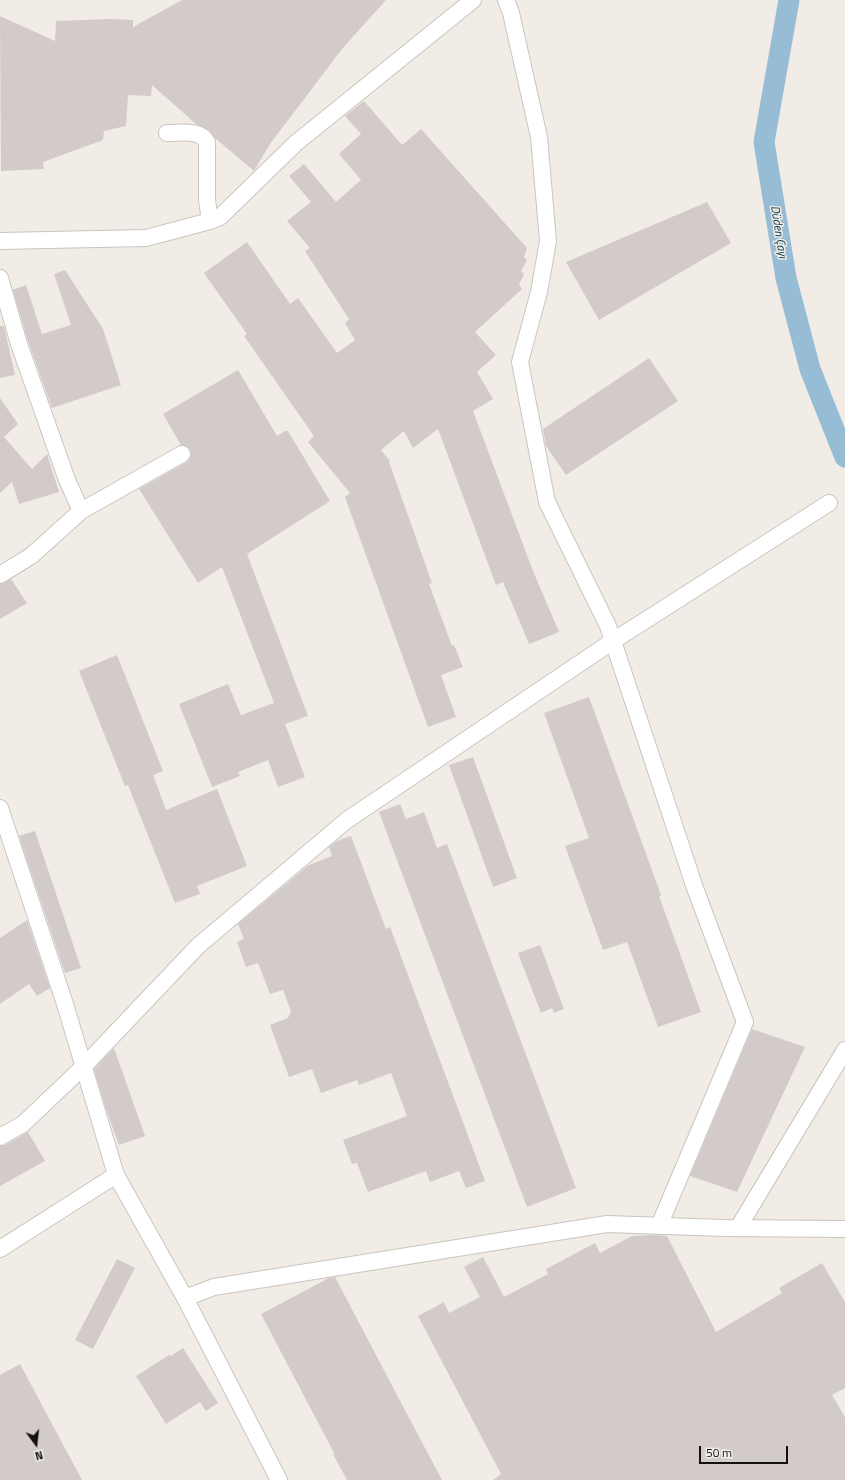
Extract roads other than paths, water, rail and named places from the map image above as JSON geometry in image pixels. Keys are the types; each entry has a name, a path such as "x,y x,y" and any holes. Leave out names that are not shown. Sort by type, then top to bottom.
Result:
{"street":[{"path":"0,241 146,238 220,217 296,143 473,0"},
{"path":"506,0 511,13 539,137 548,241 539,292 520,362 547,502 608,626 695,888 745,1022 659,1226"},
{"path":"167,133 199,134 205,138 207,142 207,200 210,221"},
{"path":"0,278 22,352 68,480 81,511"},
{"path":"0,575 30,556 81,511 182,454"},
{"path":"0,1137 23,1124 83,1067 198,946 347,820 613,641 829,503"},
{"path":"0,808 65,1004 116,1175 185,1298 279,1480"},
{"path":"738,1228 845,1050"},
{"path":"0,1249 116,1175"},
{"path":"185,1298 214,1287 607,1224 738,1228 845,1229"}],"waterway":[{"name":"Düden Çayı","path":"789,0 764,142 786,278 810,369 845,457"}]}
